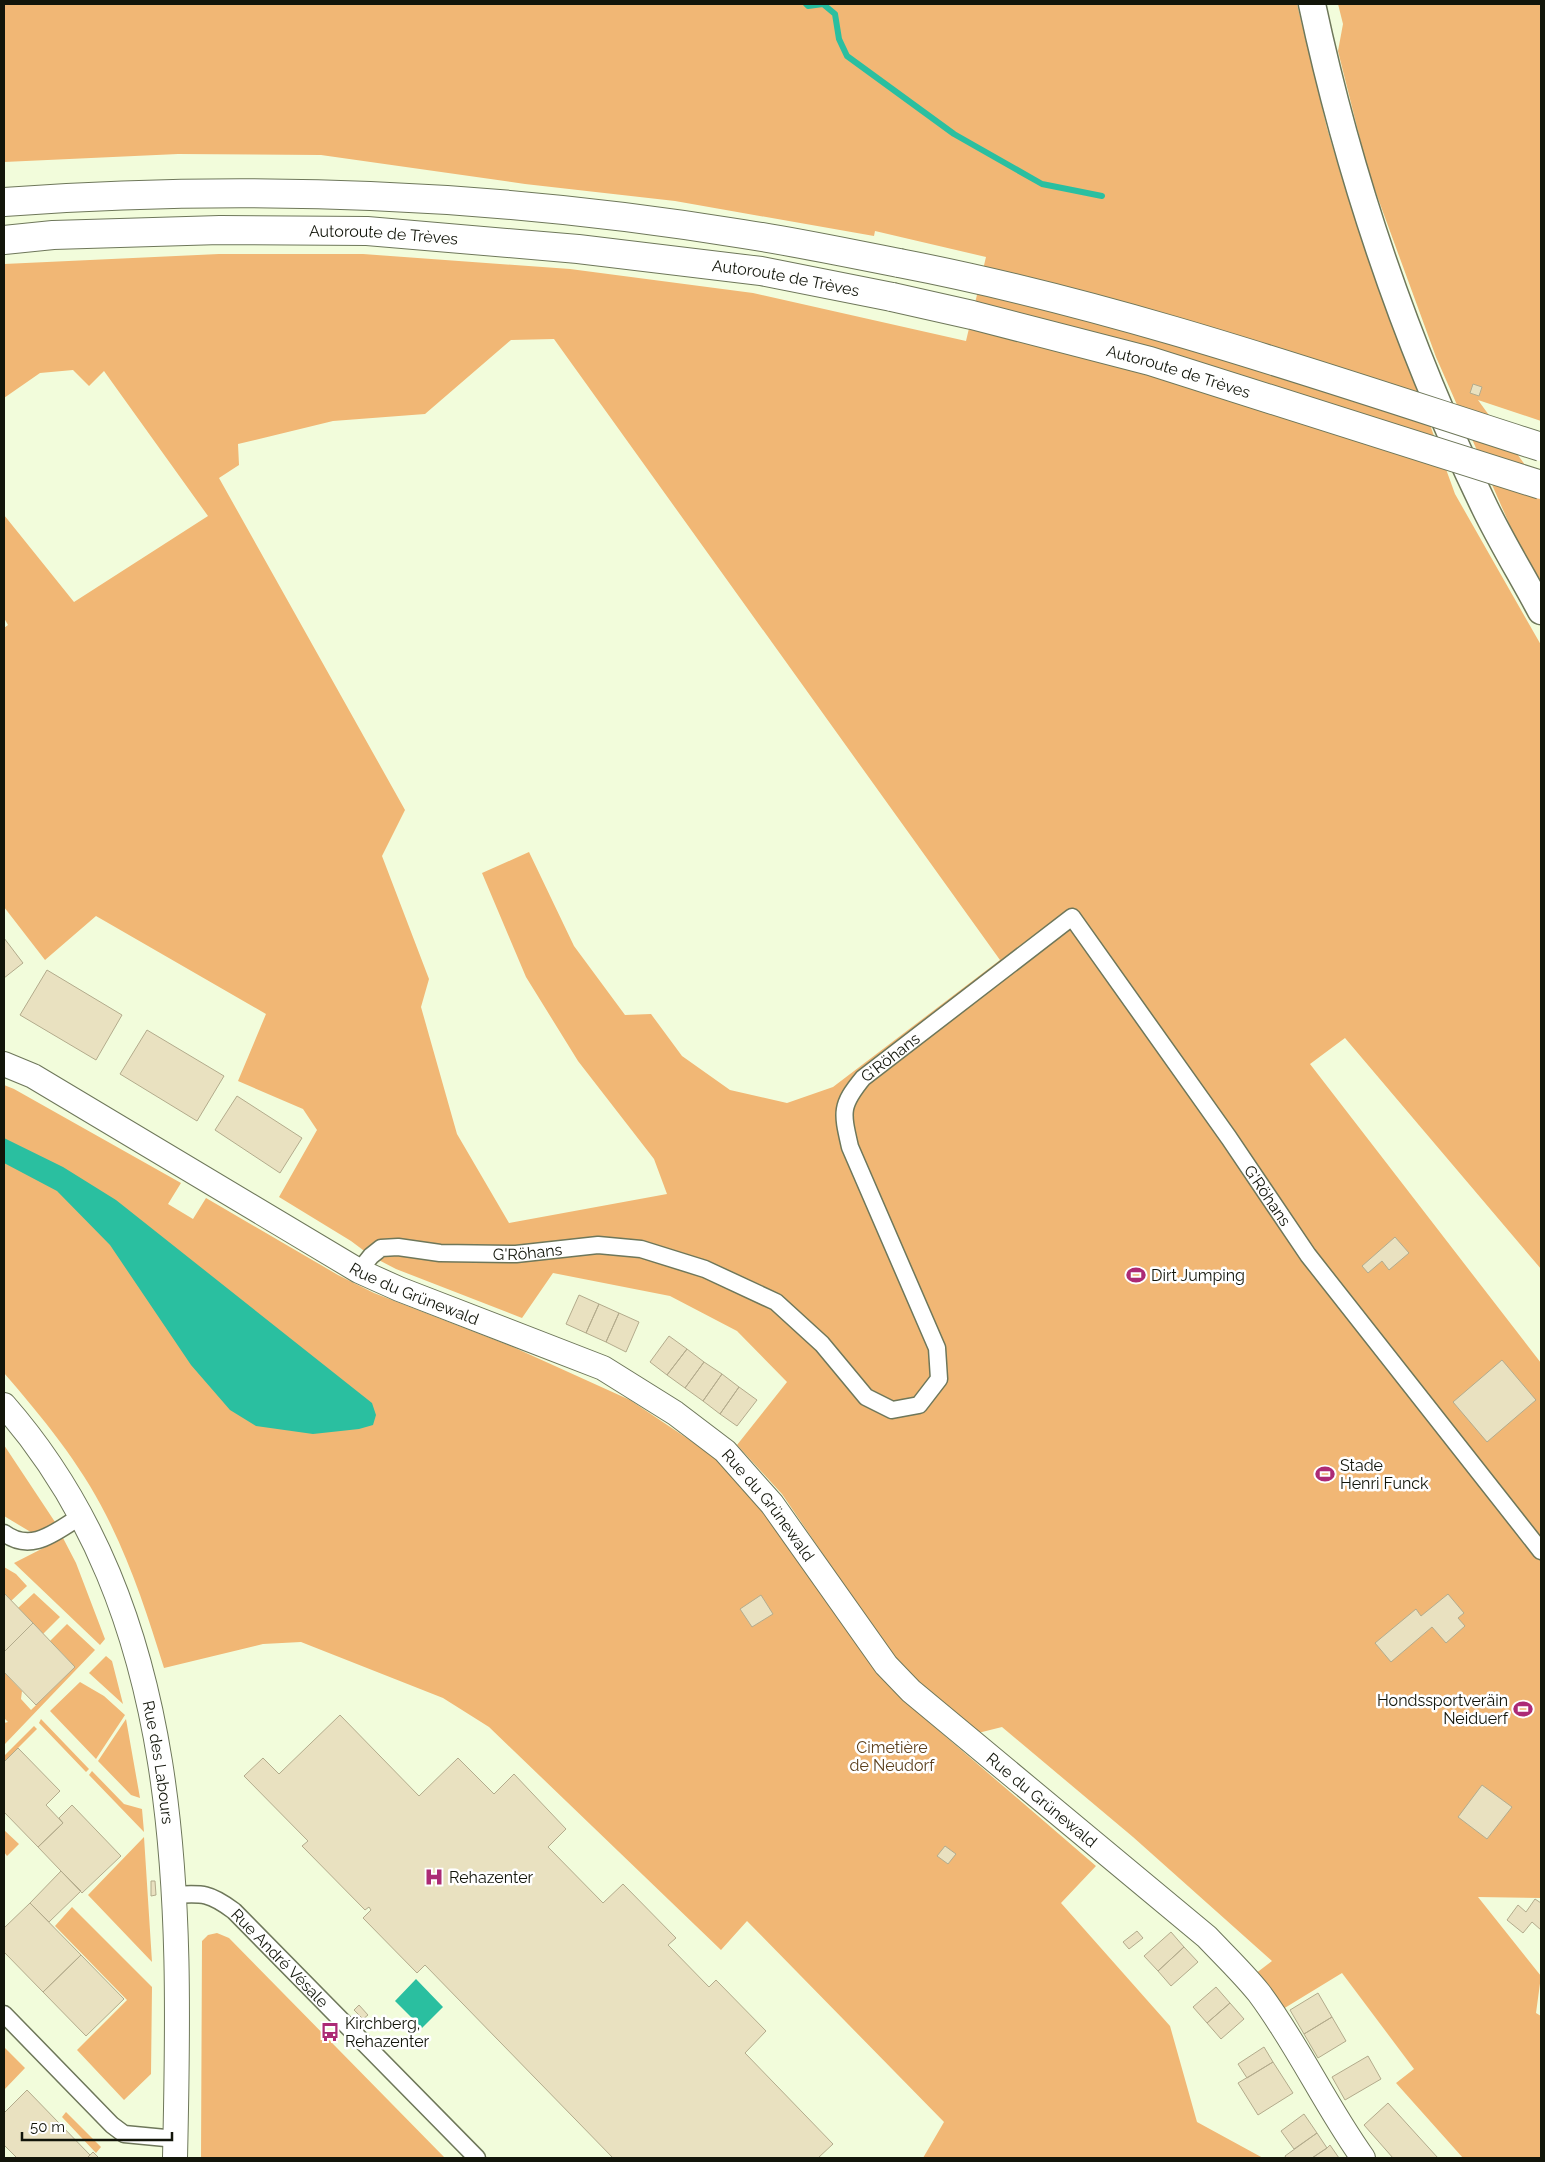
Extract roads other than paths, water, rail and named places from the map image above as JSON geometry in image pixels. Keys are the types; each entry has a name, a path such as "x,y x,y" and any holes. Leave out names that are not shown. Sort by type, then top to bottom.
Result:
{"highway":[{"path":"4,185 175,175 321,175 470,202"},
{"path":"4,202 178,194 322,193 470,202 612,216 744,234 899,263 1059,298 1164,327 1541,447"},
{"name":"Autoroute de Trèves","path":"4,240 53,235 220,230 367,231 578,248 761,271 981,317 1150,361 1541,485"}],"main road":[{"path":"1312,4 1342,126 1369,216 1406,322 1449,428 1486,509 1541,611"},
{"name":"Rue du Grünewald","path":"4,1064 33,1076 359,1271 603,1368 676,1413 724,1451 772,1504 886,1664 911,1691 1207,1937 1258,1992 1279,2022 1345,2133 1363,2158"},
{"name":"Rue des Labours","path":"4,1405 35,1442 81,1516 105,1564 124,1613 143,1676 158,1742 167,1802 174,1895 178,1985 176,2149"}],"street":[{"name":"G'Röhans","path":"359,1271 371,1256 381,1248 398,1247 440,1253 516,1254 598,1245 641,1249 705,1268 776,1302 822,1344 866,1397 892,1410 919,1405 939,1379 937,1348 850,1147 844,1121 847,1098 863,1078 1072,917 1229,1138 1308,1255 1541,1551"},
{"path":"4,1533 24,1543 41,1540 81,1516"},
{"name":"Rue André Vésale","path":"174,1895 197,1893 216,1897 234,1911 477,2158"},
{"path":"4,2014 112,2125 124,2134 176,2149"}],"water":[{"path":"4,1138 63,1167 116,1200 372,1403 376,1415 373,1425 359,1429 313,1434 256,1426 230,1410 191,1365 110,1245 57,1191 4,1163"},
{"path":"416,1979 443,2007 422,2028 395,2001"}],"waterway":[{"path":"806,4 808,6 823,4 835,14 839,39 847,56 954,134 1042,184 1102,196"}],"place":[{"name":"Dirt Jumping","path":"1136,1275"},
{"name":"Stade Henri Funck","path":"1325,1474"},
{"name":"Hondssportveräin Neiduerf","path":"1523,1709"},
{"name":"Rehazenter","path":"434,1877"},
{"name":"Kirchberg, Rehazenter","path":"330,2032"}],"park label":[{"name":"Cimetière de Neudorf","path":"892,1756"}]}
